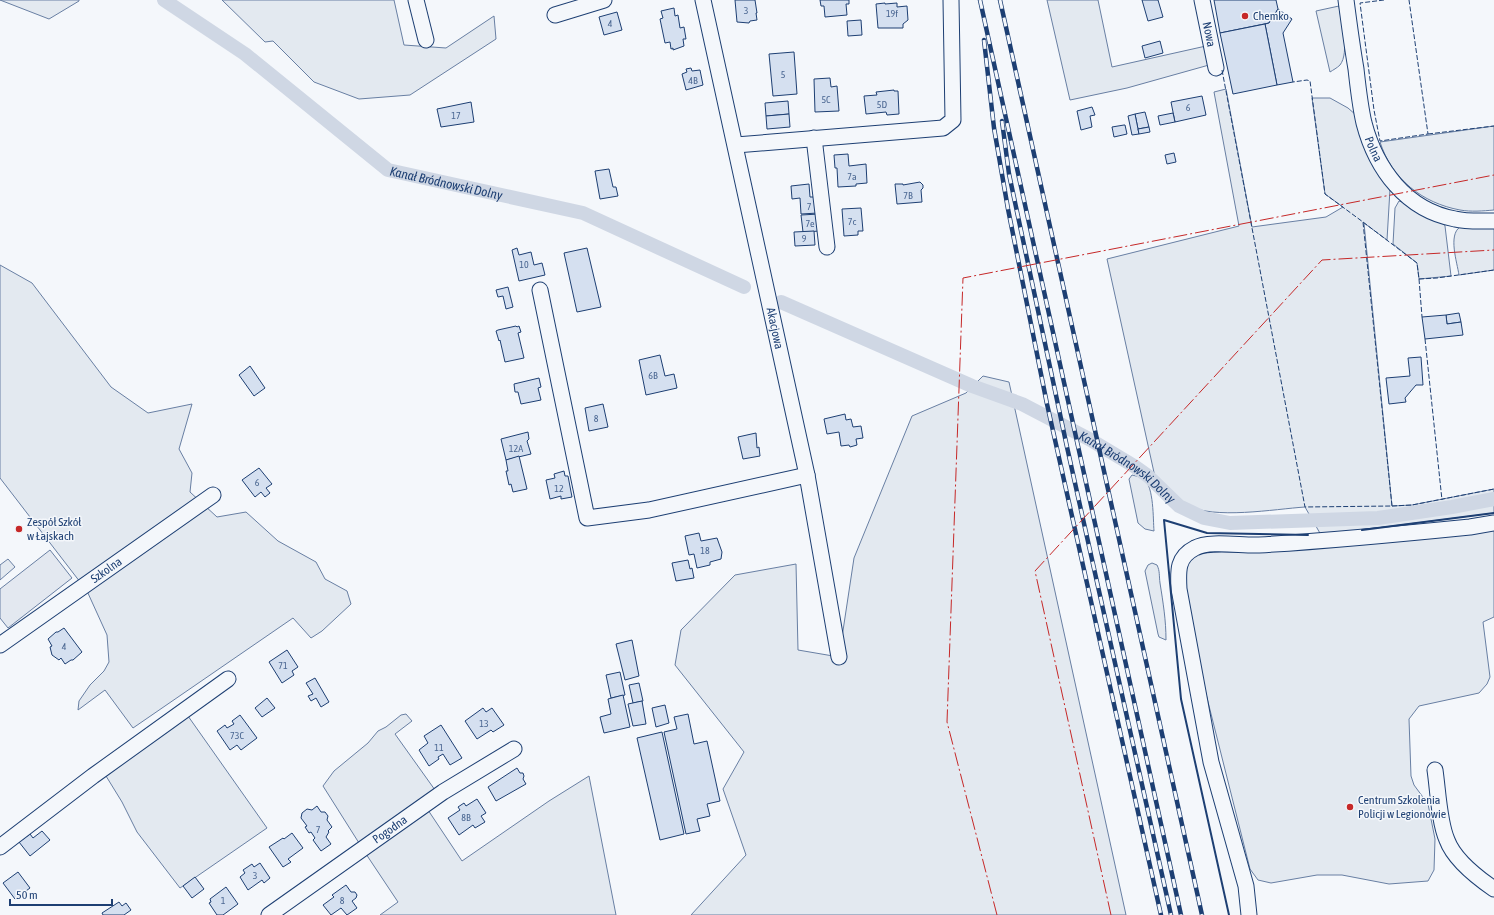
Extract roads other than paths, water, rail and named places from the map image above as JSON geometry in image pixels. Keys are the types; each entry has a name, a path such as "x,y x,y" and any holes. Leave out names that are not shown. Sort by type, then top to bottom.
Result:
{"street":[{"path":"416,0 426,40"},
{"path":"556,15 604,0"},
{"name":"Akacjowa","path":"703,0 736,145 807,475 839,657"},
{"path":"736,145 943,128 953,120 951,0"},
{"name":"Nowa","path":"1202,0 1216,68"},
{"name":"Polna","path":"1346,0 1364,123 1373,149 1382,168 1400,190 1410,199 1427,210 1455,219 1494,220"},
{"path":"814,138 827,247"},
{"path":"540,290 587,518 649,510 807,475"},
{"name":"Szkolna","path":"0,645 213,495"},
{"path":"1250,915 1246,886 1212,762 1179,589 1178,569 1183,559 1196,547 1204,544 1256,545 1318,541 1470,527 1494,523"},
{"path":"0,846 93,776 228,680"},
{"name":"Pogodna","path":"269,915 443,792 514,749"},
{"path":"1435,770 1442,824 1447,841 1461,862 1494,889"}],"waterway":[{"name":"Kanał Bródnowski Dolny","path":"164,0 245,54 388,170 583,213 744,287"},
{"name":"Kanał Bródnowski Dolny","path":"781,302 972,386 1022,404 1089,439 1134,466 1148,476 1179,506 1204,518 1230,523 1378,518 1494,499"}],"railway":[{"path":"980,0 1181,915"},
{"path":"1000,0 1202,915"},
{"path":"984,40 994,128 1008,209 1047,404 1161,915"},
{"path":"1002,121 1009,174 1067,447 1171,915"}],"place":[{"name":"Chemko","path":"1245,16"},
{"name":"Zespół Szkół w Łajskach","path":"19,529"},
{"name":"Centrum Szkolenia Policji w Legionowie","path":"1350,807"}]}
